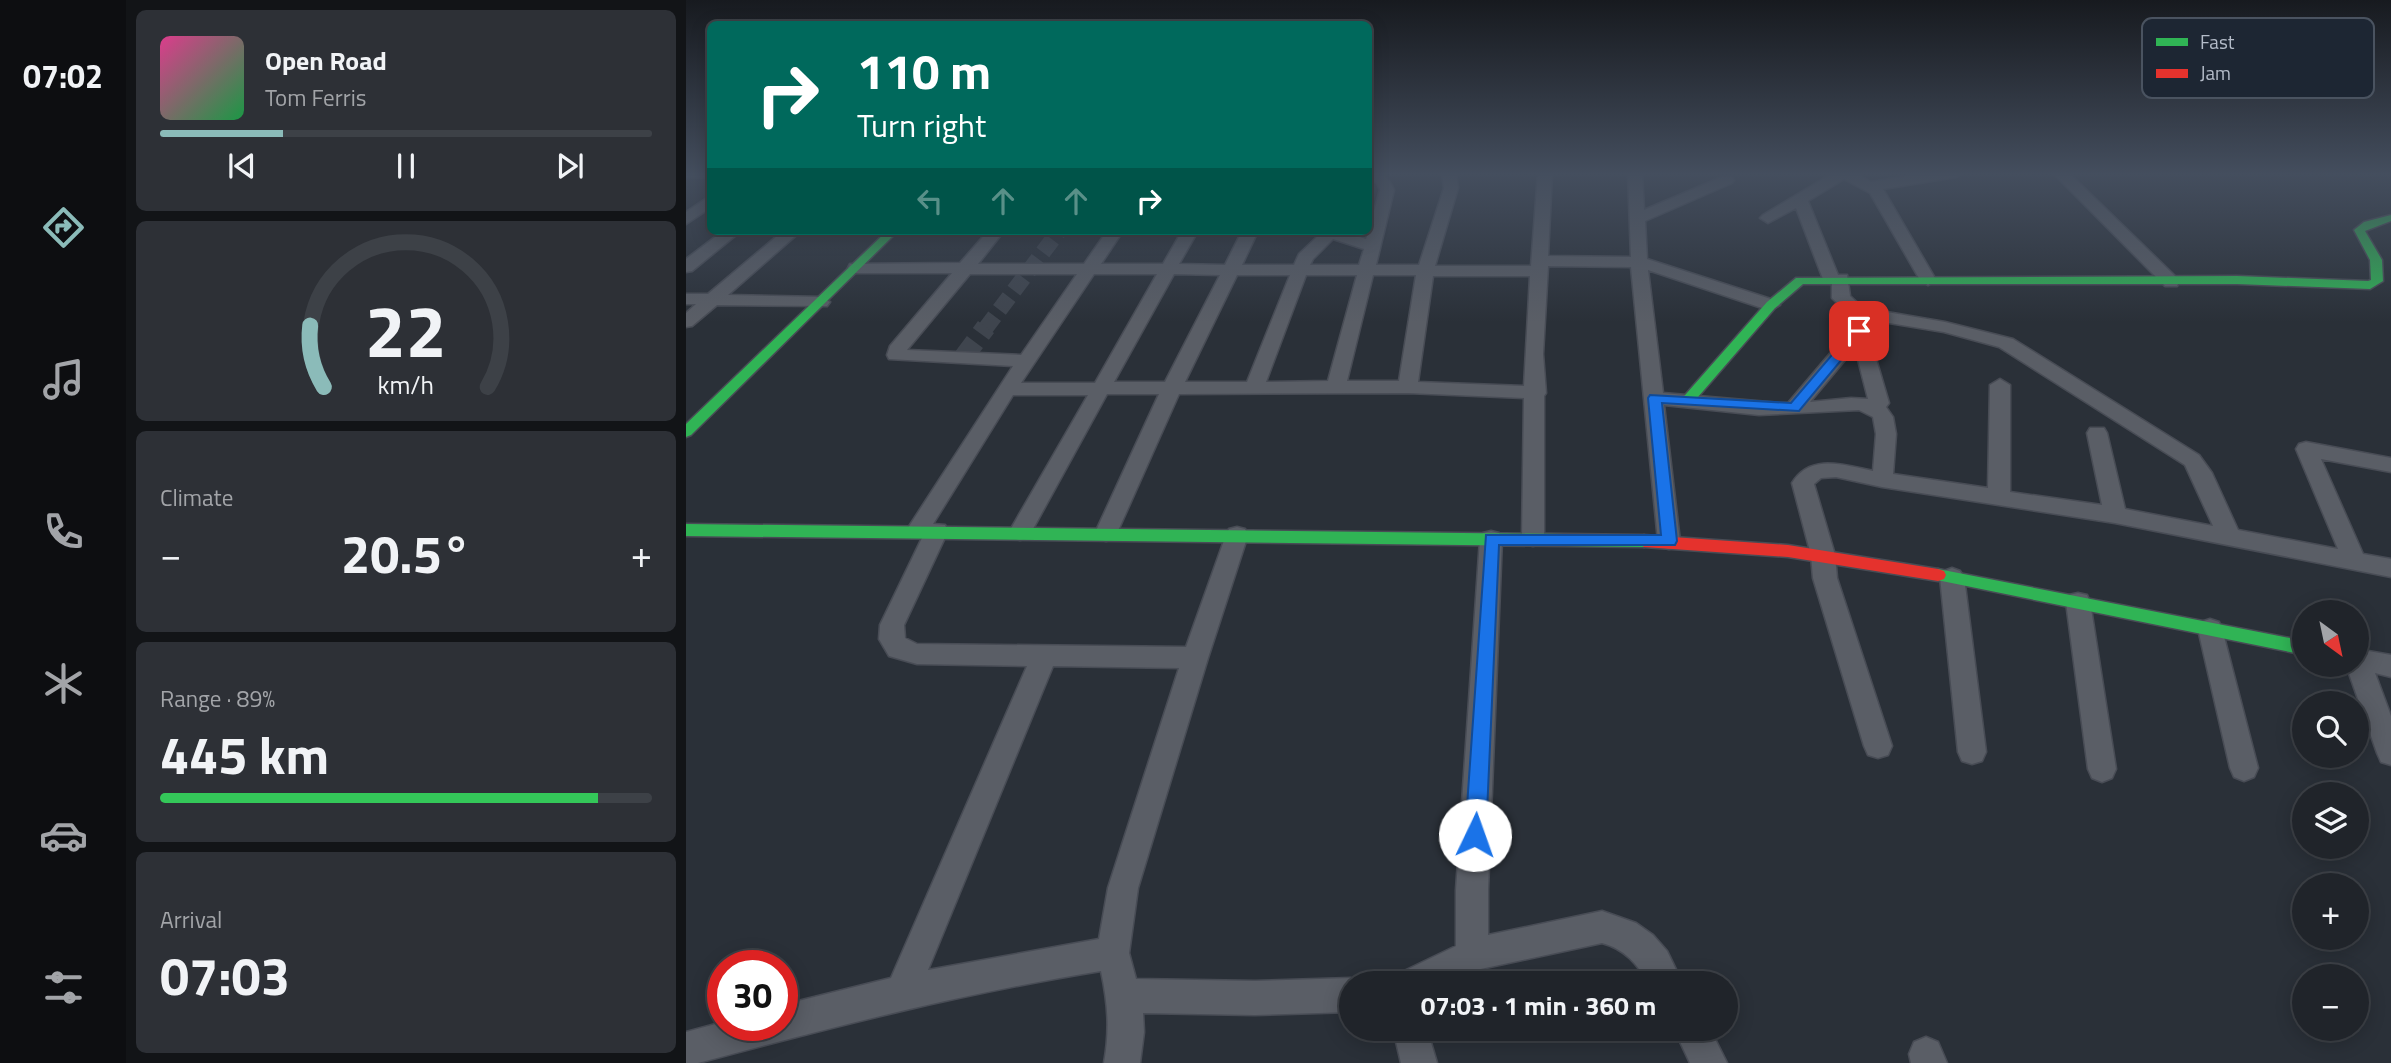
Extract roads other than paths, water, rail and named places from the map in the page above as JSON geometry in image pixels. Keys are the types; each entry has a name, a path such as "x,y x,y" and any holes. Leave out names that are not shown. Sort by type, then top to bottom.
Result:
{"street":[{"path":"1336,388 1379,223"},
{"path":"1408,387 1425,272 1440,223"},
{"path":"1533,538 1536,393 1534,354 1542,223"},
{"path":"1637,223 1669,541"},
{"path":"1810,223 1846,305 1873,315 1945,327 2006,343 2123,414 2192,460 2202,473 2230,538"},
{"path":"1893,223 1928,280"},
{"path":"2111,223 2171,282"},
{"path":"1686,402 1795,281 2264,281 2314,285 2370,285 2377,281 2380,272 2373,252 2359,230 2370,223"},
{"path":"686,267 728,235"},
{"path":"686,322 788,235"},
{"path":"686,432 889,235"},
{"path":"993,235 897,350 896,355 1027,360"},
{"path":"1112,235 1007,389 927,531 892,625 892,639 898,649 917,654 1195,658"},
{"path":"1020,532 1189,235"},
{"path":"1106,533 1172,388 1248,235"},
{"path":"1254,388 1309,251 1324,235"},
{"path":"1337,235 1373,246"},
{"path":"856,268 1170,268 1425,272 1639,262 1771,305"},
{"path":"686,299 821,302"},
{"path":"1794,408 1873,315"},
{"path":"1859,331 1879,403"},
{"path":"1999,497 2000,385"},
{"path":"1007,389 1408,387 1536,393"},
{"path":"1654,398 1794,408 1850,404 1879,410 1884,418 1886,446 1882,480"},
{"path":"2097,433 2116,515"},
{"path":"2355,562 2306,449 2391,465"},
{"path":"1878,746 1825,578 1823,555 1803,483 1809,475 1817,471 1836,470 1882,480 2116,515 2391,568"},
{"path":"686,530 1669,541 1823,555 1952,576 2292,645"},
{"path":"1122,1063 1127,1032 1123,996 1113,953 1123,888 1195,658 1237,535"},
{"path":"1472,955 1472,890 1491,539"},
{"path":"1952,576 1972,752"},
{"path":"2078,602 2102,769"},
{"path":"2210,629 2244,768"},
{"path":"902,992 1044,657"},
{"path":"2370,662 2391,666"},
{"path":"2364,677 2391,753"},
{"path":"1440,971 1472,955 1602,928 1623,932 1652,956 1660,971"},
{"path":"798,1018 1013,968 1113,953"},
{"path":"1123,996 1255,998 1339,995"},
{"path":"686,1049 716,1041"},
{"path":"1413,1041 1419,1063"},
{"path":"1697,1041 1709,1063"}],"tunnel":[{"path":"985,329 1056,235"},
{"path":"963,358 986,327"}]}
